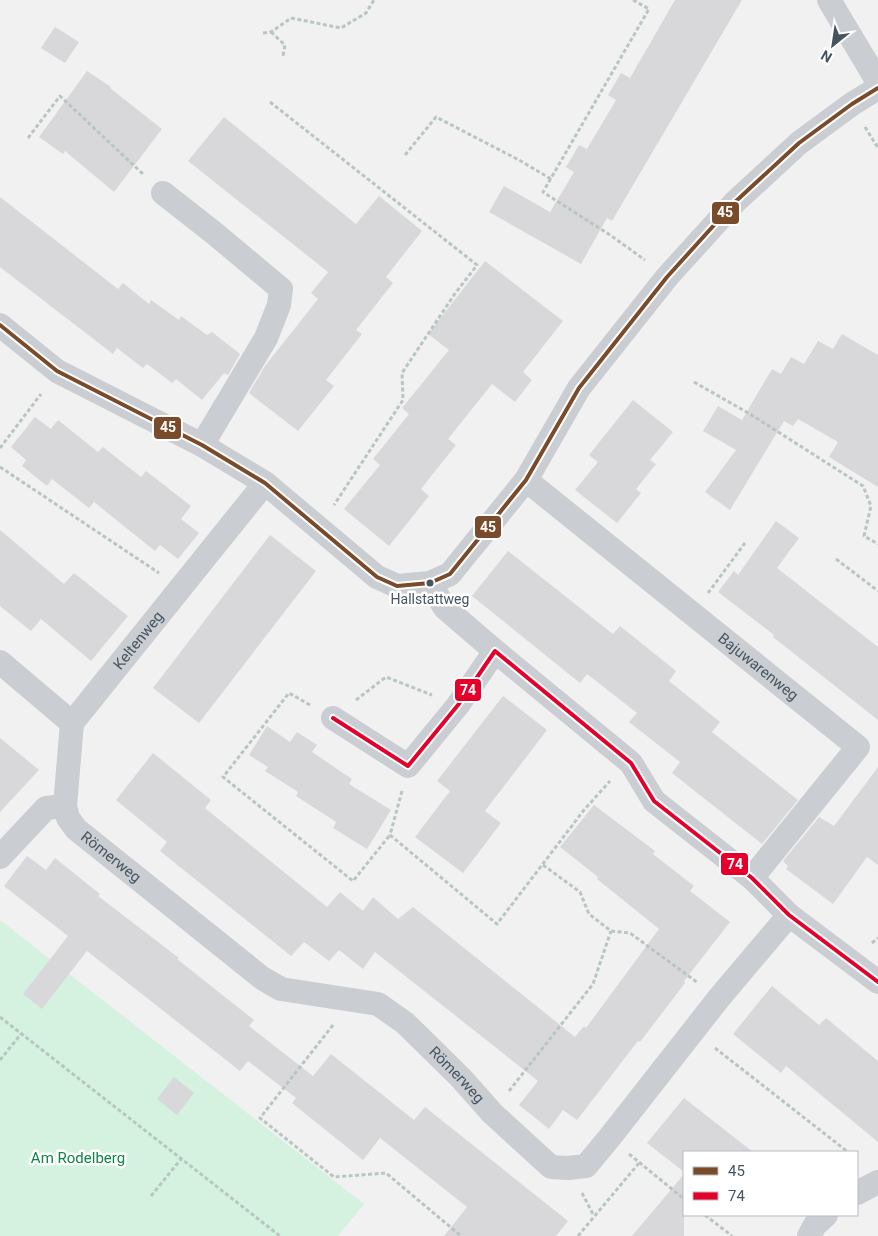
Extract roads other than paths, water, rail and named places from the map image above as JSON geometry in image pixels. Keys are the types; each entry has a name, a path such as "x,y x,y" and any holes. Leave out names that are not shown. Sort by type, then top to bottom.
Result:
{"street":[{"path":"829,0 878,82"},
{"path":"0,325 57,371 202,445 265,483 376,577 397,586 430,583 450,574 526,480 579,388 667,277 735,202 799,144 852,104 878,88"},
{"path":"163,193 214,232 281,289 279,305 266,338 202,445"},
{"name":"Bajuwarenweg","path":"526,480 858,747 752,878"},
{"name":"Keltenweg","path":"72,723 265,483"},
{"path":"430,583 445,608 495,652 631,763 654,801 752,878 789,916 878,982"},
{"path":"333,718 408,766 458,704 495,652"},
{"path":"0,662 72,723"},
{"name":"Römerweg","path":"72,723 65,806 68,818 76,829 262,978 281,989 378,1004 405,1023 461,1078 492,1113 551,1166 568,1168 586,1166 692,1030 789,916"},
{"path":"0,857 46,808 65,806"},
{"path":"858,1192 878,1182"},
{"path":"809,1236 814,1225 825,1216"}],"place":[{"name":"Hallstattweg","path":"430,583"}],"park label":[{"name":"Am Rodelberg","path":"78,1158"}]}
